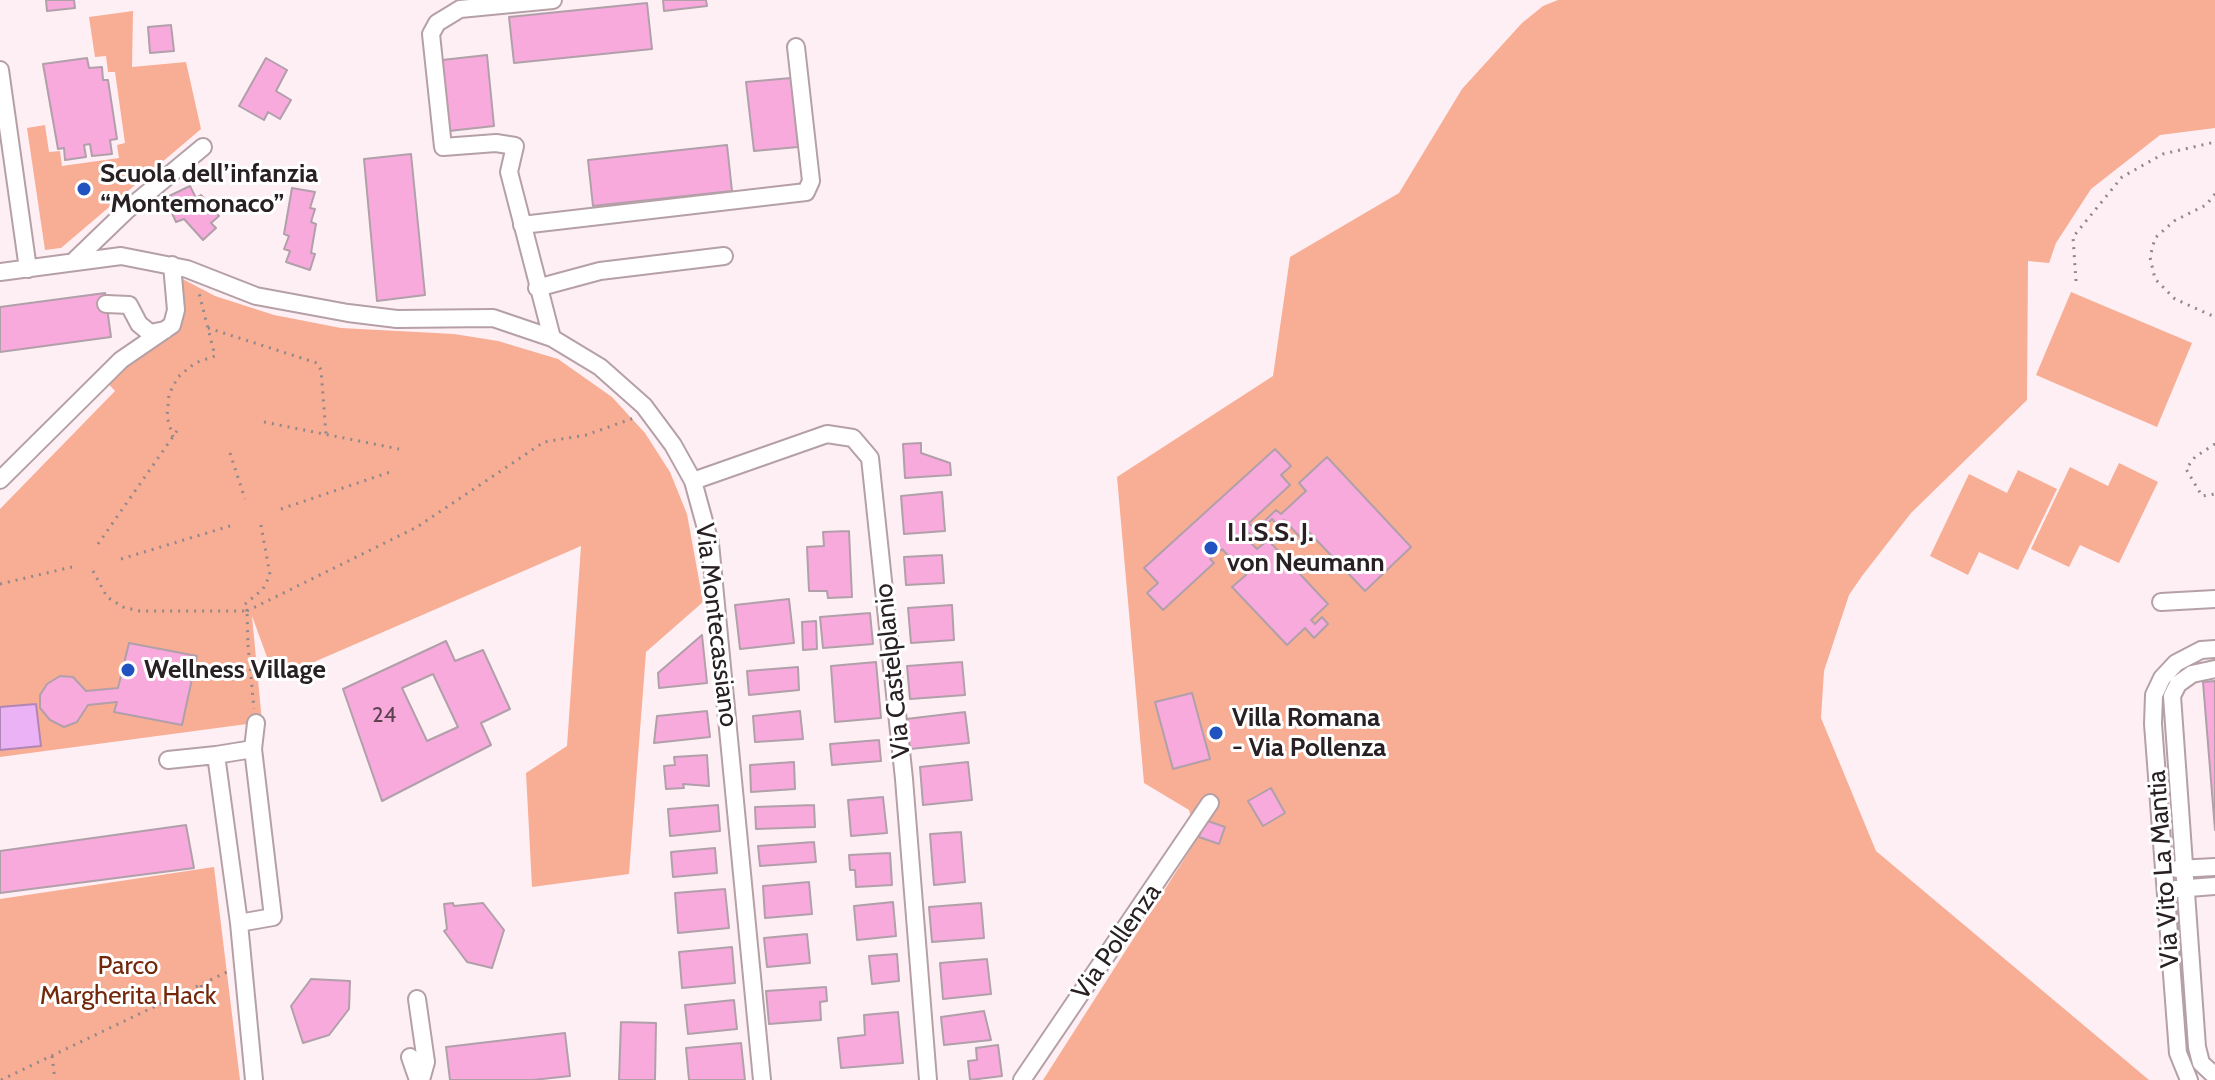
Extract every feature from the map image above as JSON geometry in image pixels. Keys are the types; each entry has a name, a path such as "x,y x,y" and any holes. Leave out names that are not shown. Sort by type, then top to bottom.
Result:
{"street":[{"path":"552,338 509,172 515,146 496,143 443,147 431,34 437,23 460,9 553,0"},
{"path":"522,225 806,192 811,181 796,47"},
{"path":"0,70 28,269"},
{"path":"73,262 127,210 203,147"},
{"name":"Via Montecassiano","path":"0,272 121,256 172,265 240,292 289,303 397,319 493,318 552,338 600,367 644,406 673,445 693,481 712,559 762,1080"},
{"path":"537,288 600,271 724,256"},
{"path":"0,480 111,369 172,325 176,310 172,265"},
{"path":"106,304 129,305 139,324 150,333 165,330"},
{"name":"Via Castelplanio","path":"693,481 827,434 853,438 870,458 904,779 928,1080"},
{"path":"2161,602 2215,599"},
{"name":"Via Vito La Mantia","path":"2189,1080 2178,1053 2154,695 2162,678 2176,663 2201,650 2215,649"},
{"name":"Via Vito La Mantia","path":"2212,1075 2201,1063 2197,1047 2172,696 2178,684 2192,674 2215,669"},
{"path":"239,923 273,917 253,749 256,723"},
{"path":"168,760 253,749"},
{"path":"216,755 239,923 254,1080"},
{"name":"Via Pollenza","path":"1022,1080 1210,803"},
{"path":"2165,870 2215,867"},
{"path":"2166,890 2215,886"},
{"path":"417,999 426,1062 420,1080"},
{"path":"410,1057 420,1080"}],"path":[{"path":"2076,281 2073,237 2122,177 2163,154 2215,142"},
{"path":"2215,194 2206,205 2174,221 2155,238 2150,257 2155,279 2175,299 2215,317"},
{"path":"173,437 167,417 169,394 178,377 195,363 215,356 197,286"},
{"path":"208,328 317,363 321,370 326,434"},
{"path":"93,571 107,597 123,607 140,611 247,611 417,527 544,442 586,435 636,417"},
{"path":"264,422 399,449"},
{"path":"98,544 179,428"},
{"path":"2215,444 2195,457 2186,469 2202,496 2215,494"},
{"path":"230,453 245,499"},
{"path":"281,509 393,471"},
{"path":"256,723 244,605 269,580 260,520"},
{"path":"121,559 230,526"},
{"path":"0,584 72,567"},
{"path":"1,1080 231,971"},
{"path":"201,985 205,1007"},
{"path":"52,1056 55,1080"}],"green space":[{"path":"1558,0 2215,0 2215,128 2160,135 2091,189 2056,243 2049,263 2028,261 2027,400 1911,513 1849,595 1824,671 1821,718 1876,851 2149,1080 1043,1080 1197,839 1189,810 1144,783 1117,477 1273,376 1290,257 1399,193 1462,89 1522,23 1543,6"},
{"path":"133,11 132,67 186,62 201,129 61,248 45,250 27,128 45,125 49,152 60,151 62,166 119,158 117,145 125,143 115,72 108,72 106,56 95,57 89,17"},
{"path":"177,276 215,296 274,315 341,328 454,334 498,341 558,359 612,397 645,433 670,472 687,514 703,602 646,652 629,874 532,887 526,773 567,746 581,546 275,679 252,616 262,722 0,757 0,509 115,391 105,380 125,364 147,353 182,320"},
{"path":"2071,292 2192,343 2157,427 2036,375"},
{"path":"2119,463 2158,482 2119,563 2080,545 2069,567 2031,549 2070,467 2108,486"},
{"path":"2018,470 2057,489 2018,570 1979,552 1968,575 1930,556 1969,474 2007,493"},
{"name":"Parco Margherita Hack","path":"214,867 240,1080 0,1080 0,899"}],"shaded area":[{"path":"36,704 41,746 0,750 0,707"}],"building":[{"path":"46,0 74,0 75,8 47,11"},
{"path":"663,0 706,0 707,6 664,11"},
{"path":"647,3 652,49 514,63 509,17"},
{"path":"171,25 174,51 150,53 148,27"},
{"path":"487,55 494,126 449,131 442,60"},
{"path":"87,58 89,68 102,67 103,80 108,80 117,139 110,140 112,154 92,156 90,144 84,145 86,157 65,160 64,148 58,149 43,64"},
{"path":"266,58 287,70 276,91 291,100 280,119 268,112 264,120 239,106"},
{"path":"791,78 798,147 754,151 746,82"},
{"path":"727,145 732,191 593,206 588,160"},
{"path":"411,154 425,295 377,301 364,159"},
{"path":"190,186 196,198 201,195 219,216 211,223 216,228 203,240 184,219 176,222 165,198"},
{"path":"292,188 315,192 310,208 315,209 311,222 316,224 311,253 315,254 310,270 286,262 290,251 284,249 289,236 284,234"},
{"path":"105,293 111,337 0,352 0,307"},
{"path":"921,443 921,453 950,463 951,475 905,478 903,444"},
{"name":"I.I.S.S. J. von Neumann","path":"1275,449 1291,466 1281,475 1290,485 1249,523 1255,530 1276,510 1281,514 1306,491 1299,483 1327,457 1411,547 1365,591 1307,530 1300,537 1284,520 1278,525 1272,519 1253,537 1245,529 1241,533 1257,549 1268,540 1328,604 1311,620 1315,624 1322,617 1328,624 1314,638 1305,628 1287,645 1232,587 1246,575 1222,549 1210,559 1214,563 1163,610 1147,593 1158,583 1144,568"},
{"path":"942,492 945,531 904,534 901,496"},
{"path":"849,531 852,597 828,598 827,591 809,591 807,547 824,546 823,532"},
{"path":"942,555 944,583 906,585 904,557"},
{"path":"789,599 794,643 740,649 735,605"},
{"path":"952,605 954,640 911,643 908,608"},
{"path":"870,613 873,644 823,648 820,617"},
{"path":"816,621 817,649 803,650 802,622"},
{"path":"702,635 707,683 659,688 658,673"},
{"path":"446,641 455,661 483,650 510,709 481,723 491,745 382,801 343,689","holes":["433,674 458,727 427,741 402,688"]},
{"path":"129,643 197,656 182,725 114,712 117,702 88,705 77,722 64,727 50,720 40,708 40,695 47,684 60,676 73,677 86,691 118,688"},
{"path":"876,662 881,718 835,722 831,666"},
{"path":"962,662 965,695 910,699 907,666"},
{"path":"798,667 799,690 749,695 747,671"},
{"path":"2215,681 2215,830 2203,682"},
{"path":"1192,693 1210,759 1173,769 1155,702"},
{"path":"707,711 710,737 654,743 657,716"},
{"path":"800,711 803,739 755,742 753,716"},
{"path":"965,712 969,743 910,749 906,719"},
{"path":"879,740 881,761 832,765 830,744"},
{"path":"707,755 709,786 683,784 684,788 666,789 664,766 675,765 674,757"},
{"path":"794,762 795,789 751,792 750,765"},
{"path":"968,762 972,800 923,805 920,767"},
{"path":"1271,788 1285,813 1263,826 1248,801"},
{"path":"883,797 887,833 851,836 848,800"},
{"path":"718,805 720,831 670,836 668,809"},
{"path":"814,805 815,827 756,829 755,807"},
{"path":"1205,820 1225,827 1219,844 1199,837"},
{"path":"186,825 194,868 0,893 0,851"},
{"path":"961,832 965,882 934,885 930,834"},
{"path":"814,842 816,862 760,866 758,846"},
{"path":"715,848 717,873 673,877 671,852"},
{"path":"890,853 892,885 856,887 855,870 850,870 849,855"},
{"path":"809,882 812,914 765,918 763,886"},
{"path":"725,889 729,928 678,933 675,893"},
{"path":"893,902 896,936 857,940 854,906"},
{"path":"453,903 454,906 483,903 504,930 492,968 467,962 444,931 447,929 444,904"},
{"path":"981,903 984,938 932,942 929,907"},
{"path":"807,934 810,963 767,967 764,938"},
{"path":"732,947 735,983 682,988 679,952"},
{"path":"897,954 899,981 872,984 869,956"},
{"path":"987,959 991,994 943,999 940,963"},
{"path":"311,979 350,981 349,1009 329,1035 303,1043 291,1006"},
{"path":"826,987 827,1001 820,1002 821,1020 769,1024 766,991"},
{"path":"734,1000 737,1029 688,1034 685,1005"},
{"path":"984,1011 991,1040 944,1045 941,1017"},
{"path":"898,1012 903,1063 841,1068 838,1038 865,1035 864,1015"},
{"path":"621,1022 656,1023 655,1080 619,1080"},
{"path":"565,1033 570,1076 533,1080 450,1080 446,1047"},
{"path":"741,1043 745,1080 689,1080 686,1048"},
{"path":"998,1045 1002,1076 970,1080 968,1061 977,1060 976,1048"}],"place":[{"name":"Scuola dell’infanzia “Montemonaco”","path":"84,189"},
{"name":"I.I.S.S. J. von Neumann","path":"1211,548"},
{"name":"Wellness Village","path":"128,670"},
{"name":"Villa Romana - Via Pollenza","path":"1216,733"}]}
